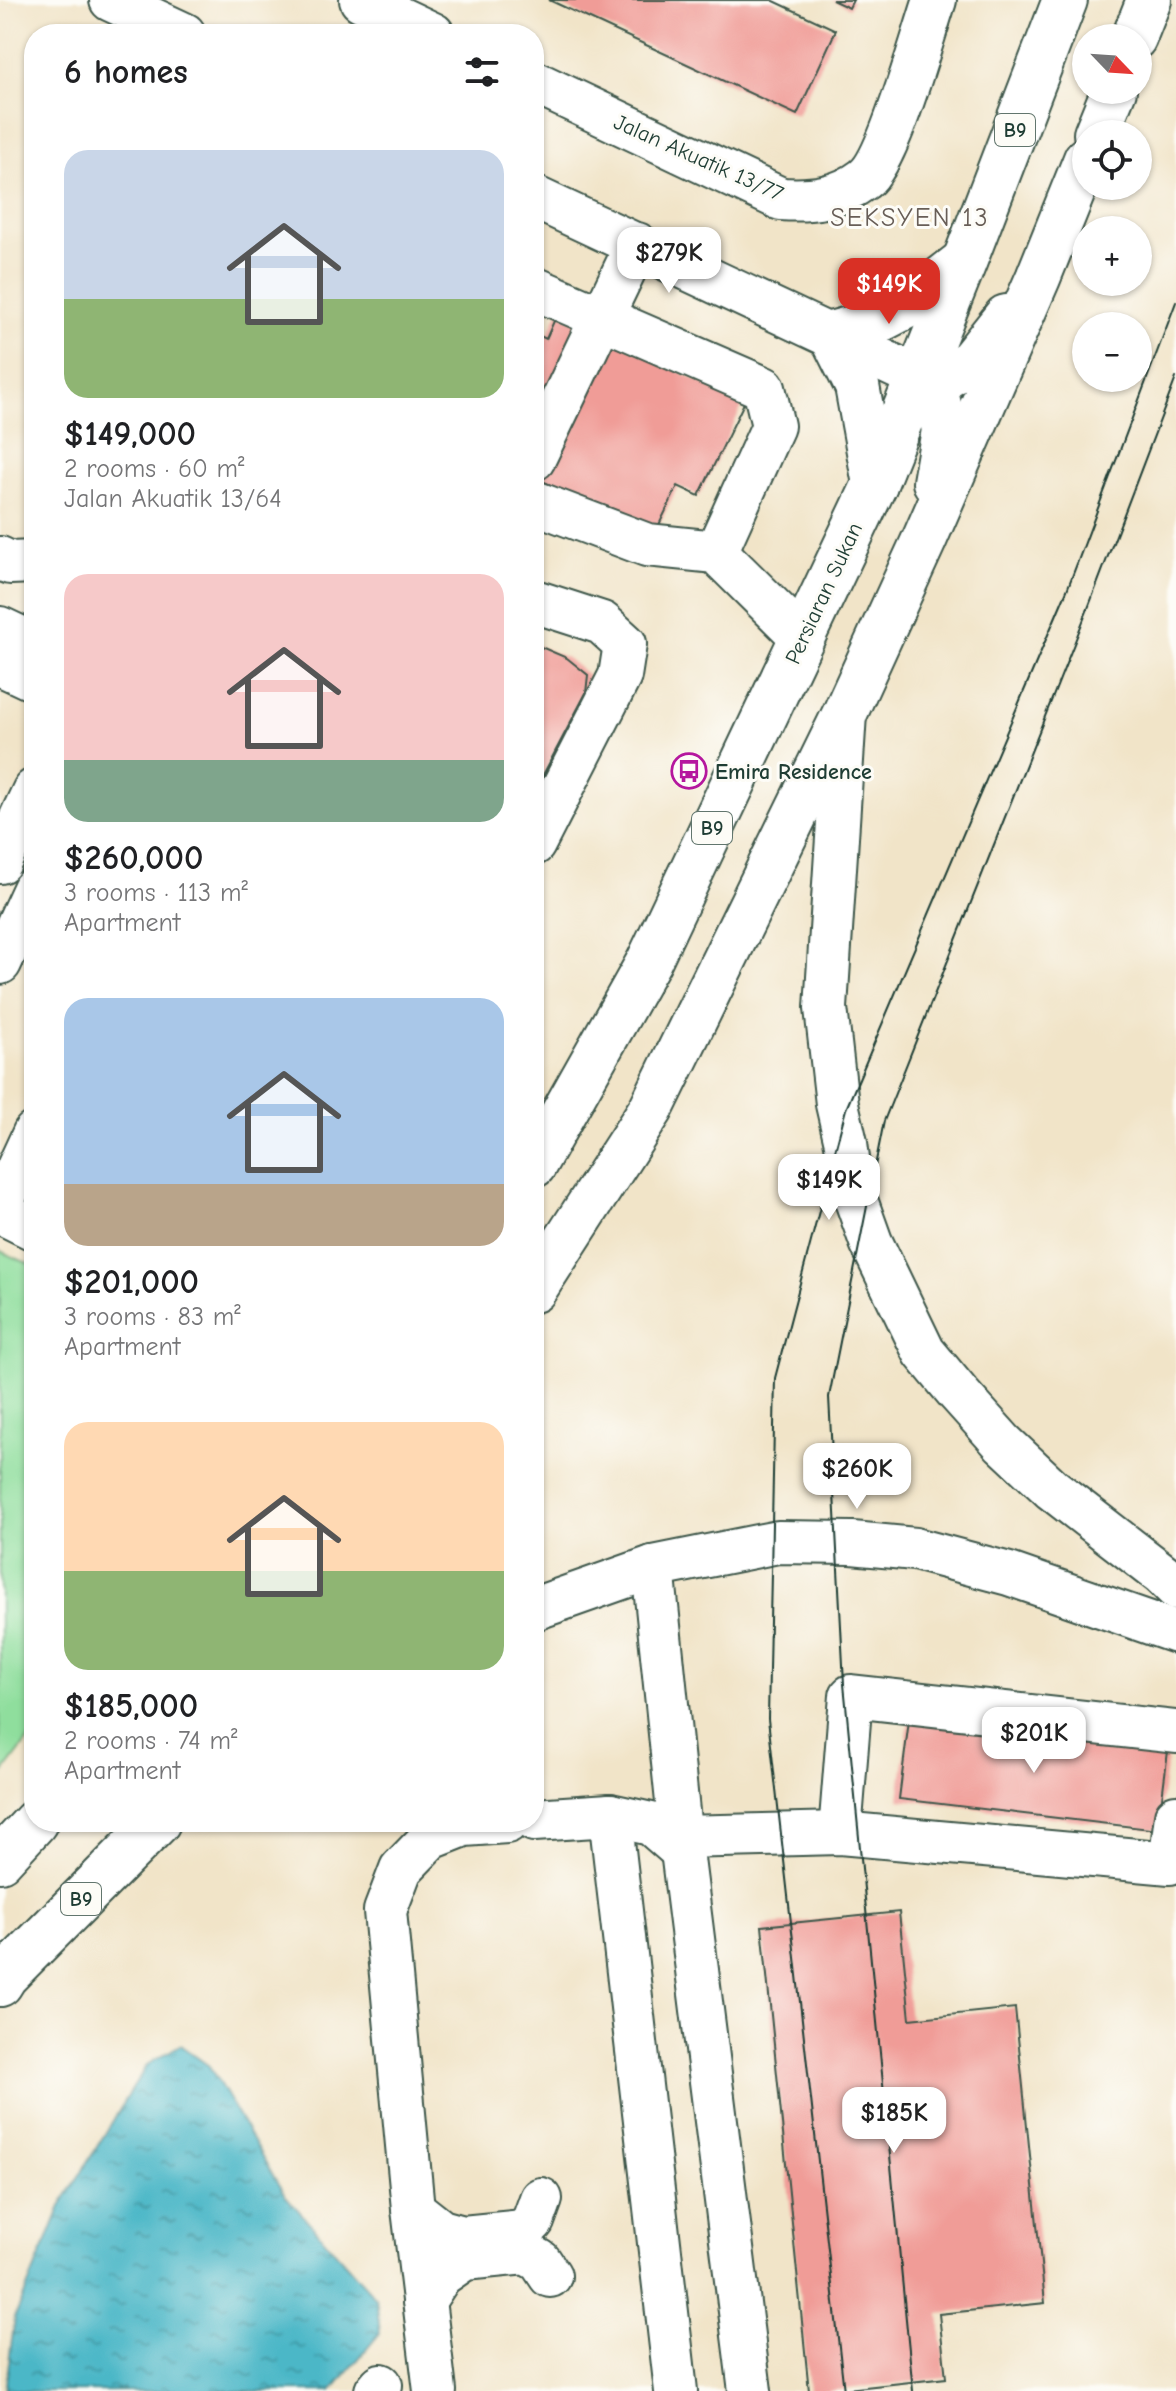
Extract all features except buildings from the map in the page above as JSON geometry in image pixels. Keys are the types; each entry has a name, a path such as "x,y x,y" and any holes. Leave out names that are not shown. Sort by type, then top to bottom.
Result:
{"main road":[{"name":"Persiaran Sukan","path":"544,1147 649,961 875,484 1065,0"},
{"path":"1140,24 1149,0"},
{"path":"544,1275 651,1109 845,713 925,538 1072,194"},
{"path":"875,484 857,386 831,334 878,321 905,307 965,260"},
{"path":"918,377 944,378 971,361 1038,278"},
{"path":"918,377 938,401 944,430 925,538"},
{"path":"0,1860 26,1832"},
{"name":"B9","path":"2,1980 148,1832"}],"street":[{"path":"111,0 163,24"},
{"path":"361,0 412,24"},
{"name":"Jalan Akuatik 13/77","path":"544,87 781,199 810,201 839,194 867,178 887,144 935,0"},
{"path":"544,202 918,377"},
{"path":"544,438 637,244"},
{"path":"544,292 764,388 773,426 716,552"},
{"path":"544,506 647,545 716,552 802,637"},
{"path":"0,558 10,563 24,562"},
{"path":"544,604 602,623 625,644 620,676 544,824"},
{"path":"0,628 24,639"},
{"path":"0,664 24,675"},
{"path":"845,713 826,1008 837,1104 852,1189 871,1242 924,1352 959,1394 1003,1443 1052,1489 1176,1588"},
{"path":"0,862 24,811"},
{"path":"0,963 24,911"},
{"path":"24,1155 0,1209 24,1223"},
{"path":"544,1605 653,1567 778,1542 852,1543 915,1549 1009,1574 1176,1632"},
{"path":"653,1567 681,1844 750,2391"},
{"path":"840,1833 851,1696 1176,1732"},
{"path":"610,1815 676,2391"},
{"path":"544,1819 610,1815 651,1824 681,1844 840,1833 1170,1863 1176,1816"},
{"path":"435,2391 413,2209 385,1911 401,1869 431,1838 446,1832"},
{"path":"413,2209 441,2231 463,2237 535,2240 464,2259 441,2275 424,2301"}],"green space":[{"path":"0,1251 24,1262 24,1745 0,1777"}],"water":[{"path":"180,2045 209,2066 284,2194 376,2298 380,2333 332,2391 5,2391 15,2317 62,2204 147,2065"}],"tram line":[{"path":"844,2391 768,1719 775,1378 846,1109 1067,590 1176,302"},
{"path":"913,2391 844,1684 829,1397 884,1121 1176,378"}],"place":[{"name":"Emira Residence","path":"689,771"}],"district":[{"name":"SEKSYEN 13","path":"910,217"}]}
